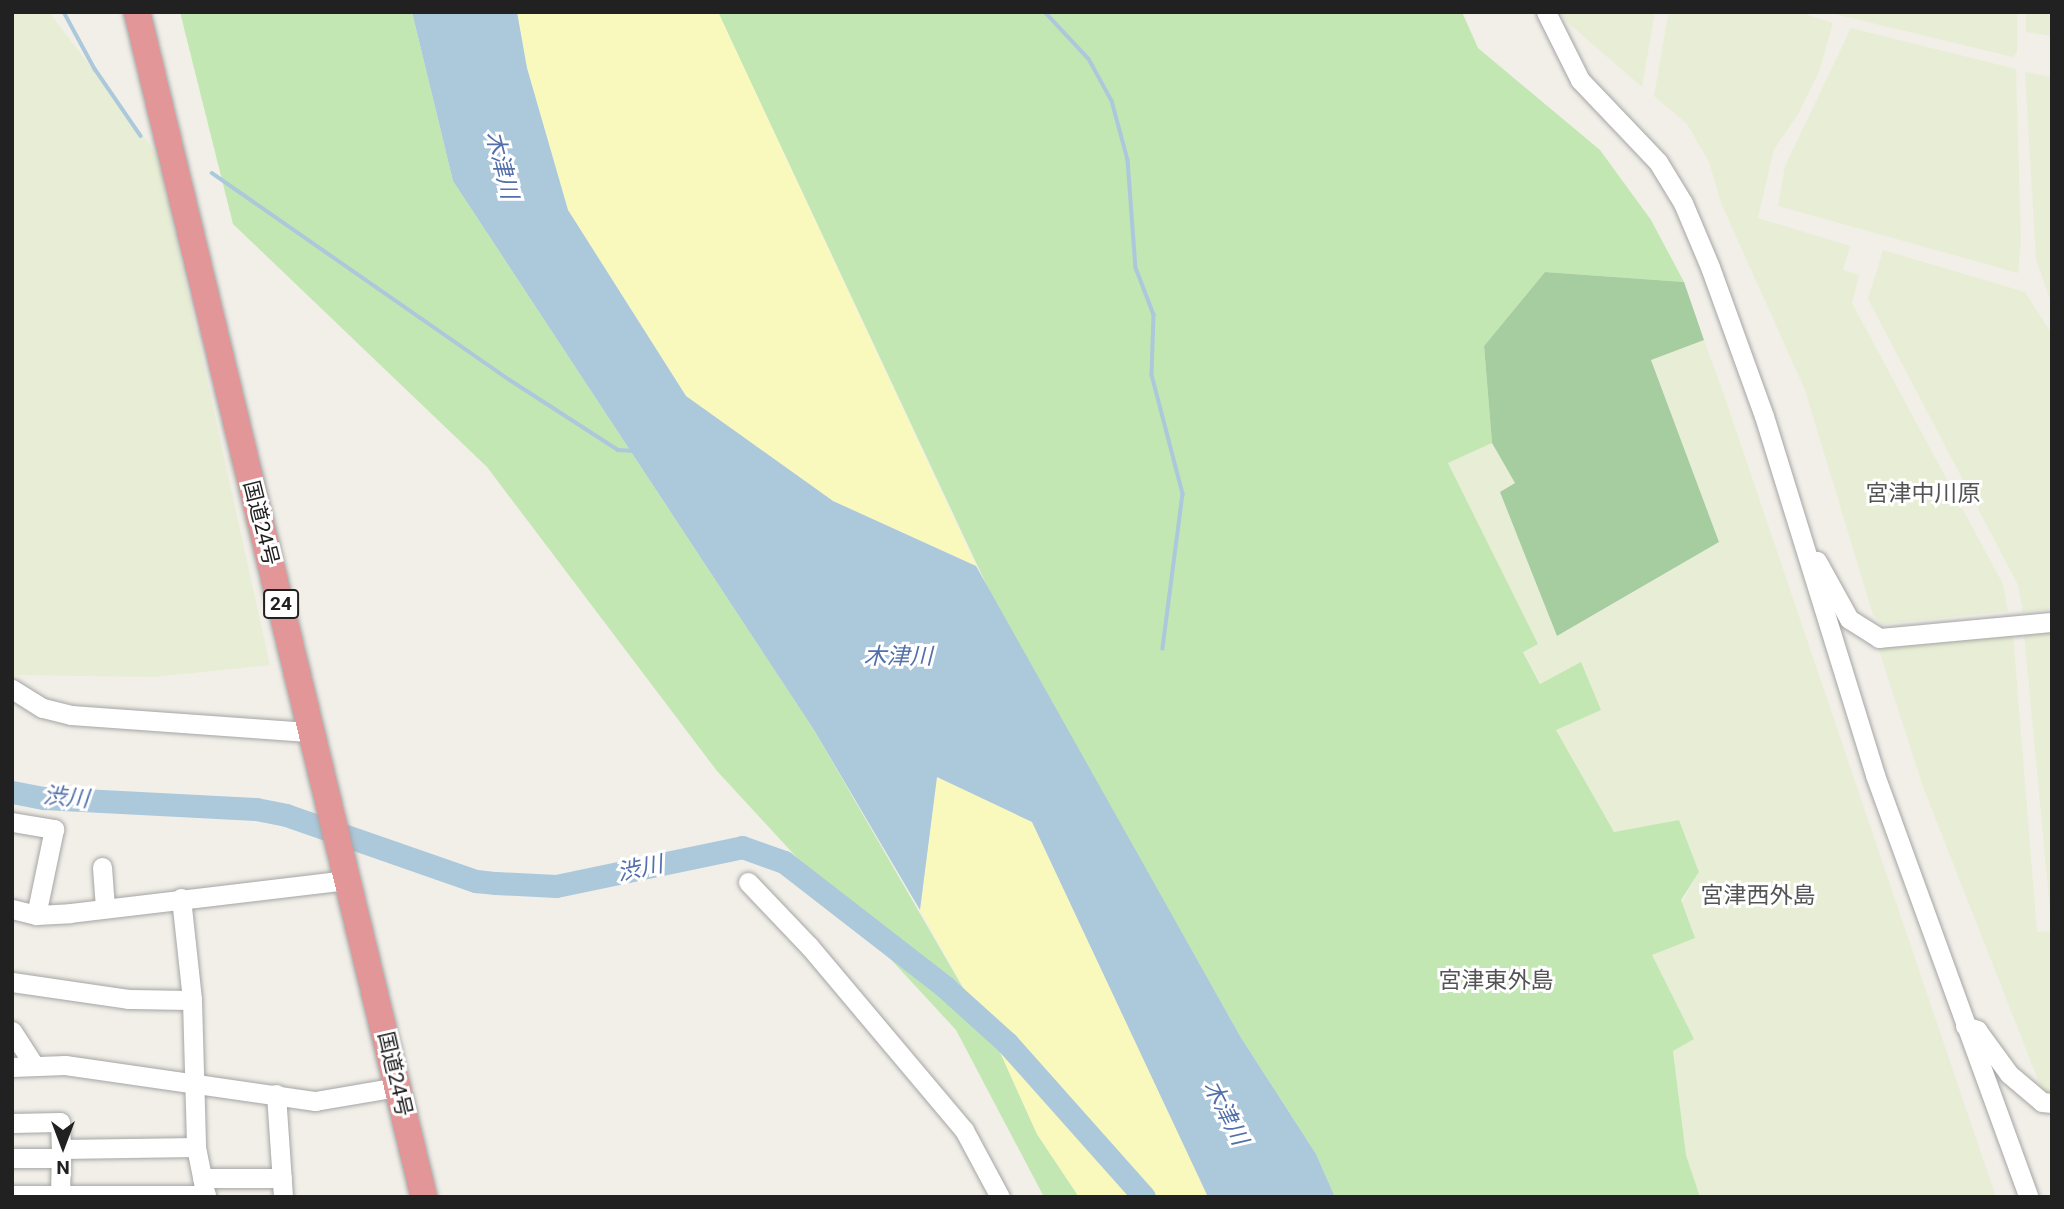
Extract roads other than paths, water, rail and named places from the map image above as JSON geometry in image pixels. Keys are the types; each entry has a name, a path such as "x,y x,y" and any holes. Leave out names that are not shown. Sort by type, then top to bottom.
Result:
{"highway":[{"name":"国道24号","path":"137,12 424,1197"}],"street":[{"path":"1546,12 1580,80 1639,139 1682,203 1765,416 1875,775 2029,1197"},
{"path":"1805,552 1816,560 1849,619 1879,638 2052,622"},
{"path":"12,689 43,708 71,715 310,732"},
{"path":"12,822 54,829 36,915"},
{"path":"102,867 105,908"},
{"path":"12,909 36,915 348,880"},
{"path":"748,882 808,946 964,1130 1000,1197"},
{"path":"181,898 192,1000 195,1147 204,1190"},
{"path":"12,982 128,999 192,1000"},
{"path":"1965,1026 1977,1030 2009,1074 2042,1102 2052,1103"},
{"path":"12,1031 34,1065"},
{"path":"12,1067 34,1065 193,1083 315,1101 398,1087"},
{"path":"12,1195 283,1187 276,1094"},
{"path":"12,1123 60,1122 60,1195"},
{"path":"12,1158 60,1153 195,1147"}],"water":[{"name":"木津川","path":"412,12 517,12 527,68 568,210 686,396 833,501 976,566 1240,1036 1316,1154 1335,1197 1208,1197 1032,822 937,777 920,910 814,730 453,181"}],"waterway":[{"path":"64,12 95,69 141,136"},
{"path":"1045,12 1089,59 1112,101 1128,160 1136,268 1154,315 1152,375 1183,494 1163,649"},
{"path":"212,173 510,380 618,450 635,451"},
{"name":"渋川","path":"12,792 44,798 256,809 286,815 476,881 496,883 556,886 742,847 784,862 945,987 1007,1043 1144,1197"}],"district":[{"name":"宮津中川原","path":"1923,494"},
{"name":"宮津西外島","path":"1758,896"},
{"name":"宮津東外島","path":"1496,981"}]}
